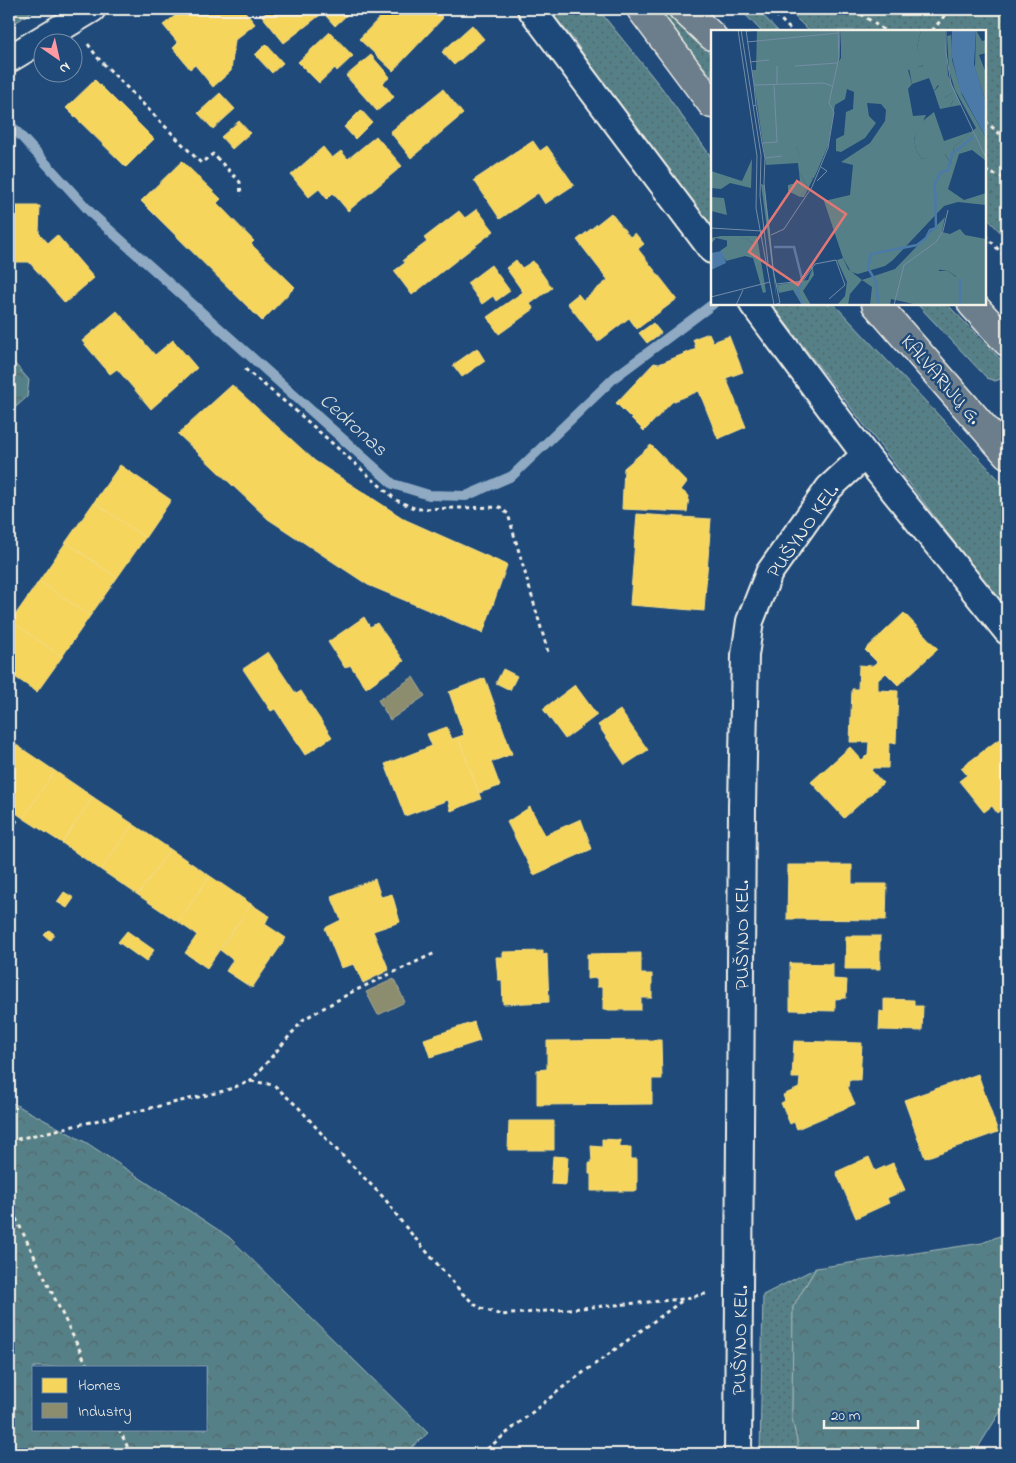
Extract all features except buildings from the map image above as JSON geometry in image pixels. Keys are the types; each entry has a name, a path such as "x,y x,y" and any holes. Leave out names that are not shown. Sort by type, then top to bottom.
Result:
{"main road":[{"path":"641,9 711,103"},
{"path":"683,9 711,35"},
{"name":"KALVARIJŲ G.","path":"877,305 1007,454"},
{"path":"973,305 1007,342"}],"street":[{"path":"531,9 711,249"},
{"path":"9,59 81,15"},
{"path":"754,305 865,454 1007,631"},
{"name":"PUŠYNO KEL.","path":"738,1454 742,807 745,655 750,621 769,573 828,488 865,454"}],"path":[{"path":"770,9 791,30"},
{"path":"854,9 885,30"},
{"path":"933,30 950,9"},
{"path":"81,15 98,58 201,163 213,154 240,182 241,196"},
{"path":"986,122 1007,140"},
{"path":"986,171 1007,179"},
{"path":"986,236 1007,259"},
{"path":"245,368 396,500 416,509 500,508 508,514 548,652"},
{"path":"9,1141 224,1091 251,1081 304,1019 352,992 435,953"},
{"path":"251,1081 274,1086 299,1108 385,1198 403,1224 443,1272 478,1307 501,1315 683,1300 739,1288"},
{"path":"9,1204 88,1366"},
{"path":"481,1454 562,1388 683,1300"},
{"path":"119,1430 131,1454"}],"green space":[{"path":"9,9 36,9 9,27"},
{"path":"548,9 598,9 661,87 711,157 711,226 611,95 574,40"},
{"path":"655,9 668,9 711,55 711,76"},
{"path":"740,9 757,9 777,30 760,30"},
{"path":"787,9 1007,9 1007,239 986,217 986,30 808,30"},
{"path":"772,305 835,305 1007,488 1007,608"},
{"path":"918,305 948,305 1003,362 1006,370 1003,378 995,381 987,378"},
{"path":"9,357 29,380 27,397 9,413"},
{"path":"9,1101 87,1143 229,1237 428,1433 404,1454 9,1454"},
{"path":"1007,1233 1007,1401 974,1454 800,1454 792,1418 793,1307 816,1268 982,1243"},
{"path":"816,1268 793,1307 792,1418 800,1454 760,1454 763,1295"}],"waterway":[{"name":"Cedronas","path":"9,123 93,215 393,484 429,495 466,496 512,476 615,377 712,305"}]}
